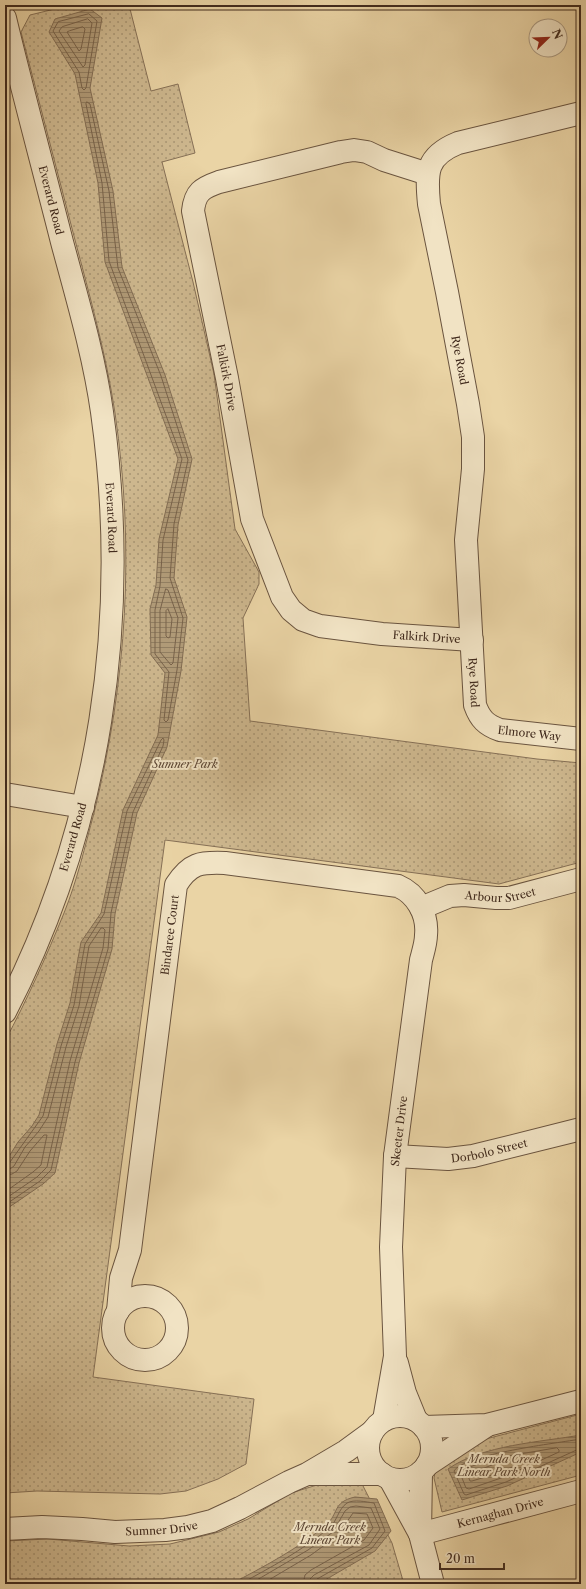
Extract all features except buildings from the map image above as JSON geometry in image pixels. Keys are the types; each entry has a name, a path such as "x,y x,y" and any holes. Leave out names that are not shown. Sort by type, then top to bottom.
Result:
{"street":[{"name":"Everard Road","path":"5,18 91,354 102,411 113,532 110,643 106,686 93,762 71,849 55,897 36,946 5,1012"},
{"name":"Rye Road","path":"481,719 475,705 466,540 473,469 473,437 447,292 429,204 427,188 428,174 437,154 458,143 581,113"},
{"name":"Falkirk Drive","path":"428,174 384,160 367,152 354,150 341,152 208,186 197,195 194,201 193,211 197,236 211,293 252,519 282,597 291,610 303,620 320,626 382,634 472,640"},
{"name":"Elmore Way","path":"481,719 489,726 500,730 581,739"},
{"path":"5,794 83,806"},
{"name":"Bindaree Court","path":"130,1250 133,1272 140,1285 152,1297 161,1300 169,1307 177,1324 177,1334 173,1344 167,1352 159,1357 149,1360 139,1360 129,1356 121,1349 113,1330 114,1320 118,1310 122,1278 130,1250 176,885 184,873 195,865 208,862 398,886 406,889 414,896 421,908"},
{"name":"Arbour Street","path":"421,908 450,896 464,895 509,898 581,879"},
{"name":"Skeeter Drive","path":"420,1424 405,1393 395,1356 391,1247 395,1156 422,960 427,934 425,917 421,908"},
{"name":"Dorbolo Street","path":"395,1156 448,1159 473,1156 581,1129"},
{"path":"118,1310 133,1298 142,1296 152,1297"},
{"name":"Skeeter Drive","path":"378,1426 395,1356"},
{"path":"487,1425 412,1478 401,1480 386,1476 375,1468 370,1459 368,1446 378,1426 392,1417 400,1416 420,1424 487,1425 581,1400"},
{"path":"420,1424 430,1436 432,1446 431,1456 424,1469 420,1534"},
{"name":"Sumner Drive","path":"5,1529 42,1527 82,1528 115,1532 165,1530 188,1527 212,1521 308,1474 346,1451 378,1426"},
{"name":"Sumner Drive","path":"308,1474 386,1476"},
{"path":"386,1476 420,1534 433,1584"},
{"name":"Kernaghan Drive","path":"420,1534 581,1491"}],"green space":[{"name":"Sumner Park","path":"71,5 129,5 151,91 178,84 195,153 162,162 193,282 214,374 235,529 259,572 259,584 243,618 250,721 537,759 581,763 581,862 499,884 165,840 93,1377 254,1399 246,1464 218,1479 186,1491 160,1494 37,1491 5,1493 5,1041 29,994 73,889 94,813 105,763 114,713 124,614 126,564 125,514 115,413 92,304 21,32 30,15"},
{"name":"Mernda Creek Linear Park North","path":"581,1414 581,1475 442,1512 434,1478 435,1473 482,1440"},
{"name":"Mernda Creek Linear Park","path":"361,1482 392,1543 404,1584 5,1584 5,1541 48,1539 129,1546 170,1544 219,1532 248,1519 291,1493 317,1485"}],"water":[{"path":"90,9 102,18 90,88 113,191 122,267 165,375 192,459 178,525 174,578 187,617 181,671 167,747 137,813 115,914 112,949 79,1063 55,1173 43,1184 5,1210 5,1163 18,1142 32,1126 39,1115 57,1044 70,1003 81,942 101,913 123,810 158,735 165,673 151,655 150,609 156,585 159,539 178,459 105,262 98,183 75,74 49,32 55,19"},
{"path":"581,1435 581,1452 507,1486 462,1500 448,1469 462,1461 494,1450"},
{"path":"355,1497 377,1499 391,1531 375,1551 325,1580 313,1584 231,1584 304,1542 330,1521 339,1505 348,1499"}]}
